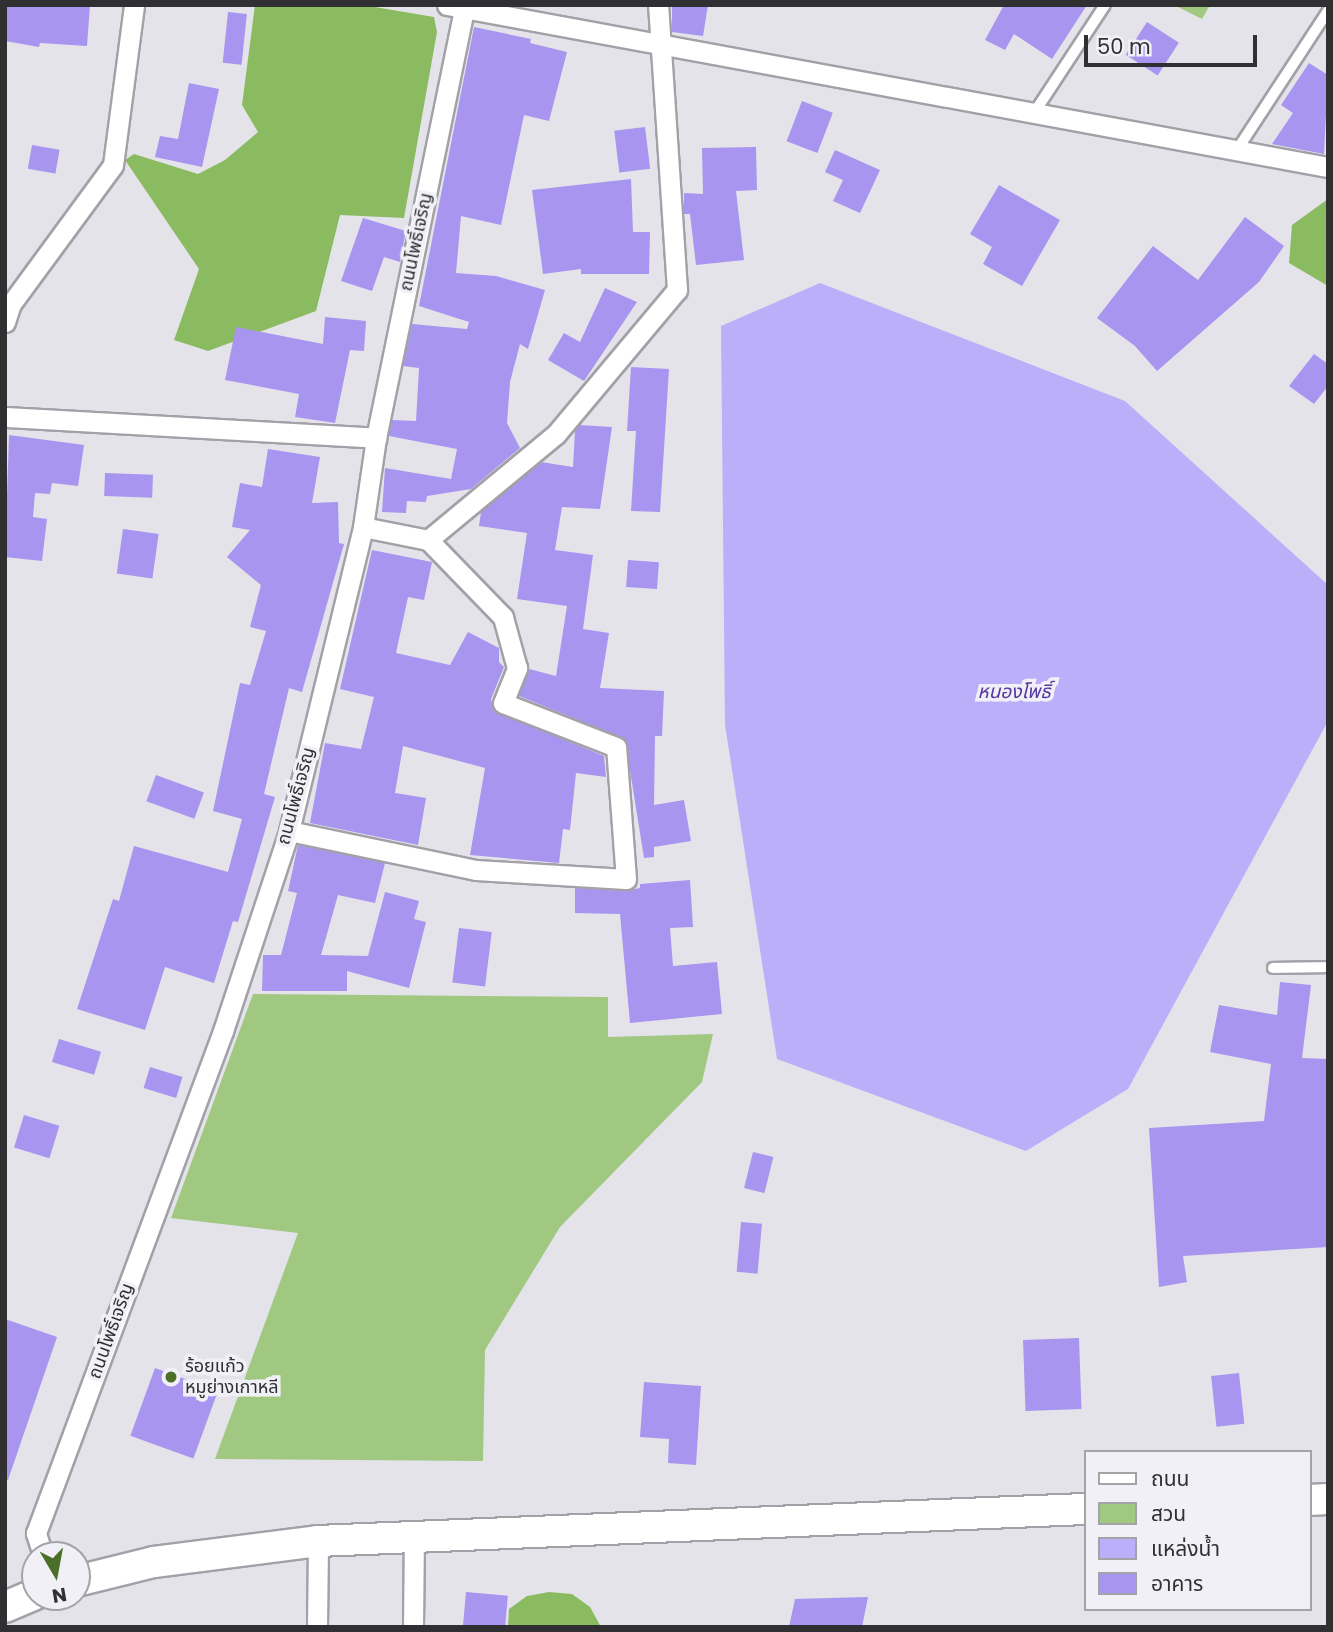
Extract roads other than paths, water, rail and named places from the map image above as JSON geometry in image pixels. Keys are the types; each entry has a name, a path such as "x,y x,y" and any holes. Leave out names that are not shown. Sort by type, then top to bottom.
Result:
{"main road":[{"path":"91,1578 154,1562 318,1541 1084,1509"}],"street":[{"path":"5,322 11,304 113,165 134,5"},
{"path":"428,540 556,434 677,290 658,5"},
{"path":"455,7 1328,167"},
{"name":"ถนนโพธิ์เจริญ","path":"39,1541 36,1533 223,1031 289,831 363,527 376,438 455,7"},
{"path":"5,417 376,438"},
{"path":"289,831 476,870 626,879 616,747 503,703 517,668 503,617 428,540 363,527"},
{"path":"413,1627 414,1536"},
{"path":"317,1627 318,1541"}],"lane":[{"path":"1034,113 1105,5"},
{"path":"1237,150 1328,11"},
{"path":"1273,968 1328,967"}],"water":[{"name":"หนองโพธิ์","path":"820,283 1125,401 1328,585 1328,721 1128,1089 1026,1151 777,1059 725,725 721,326"}],"place":[{"name":"ร้อยแก้ว หมูย่างเกาหลี","path":"171,1377"}]}
